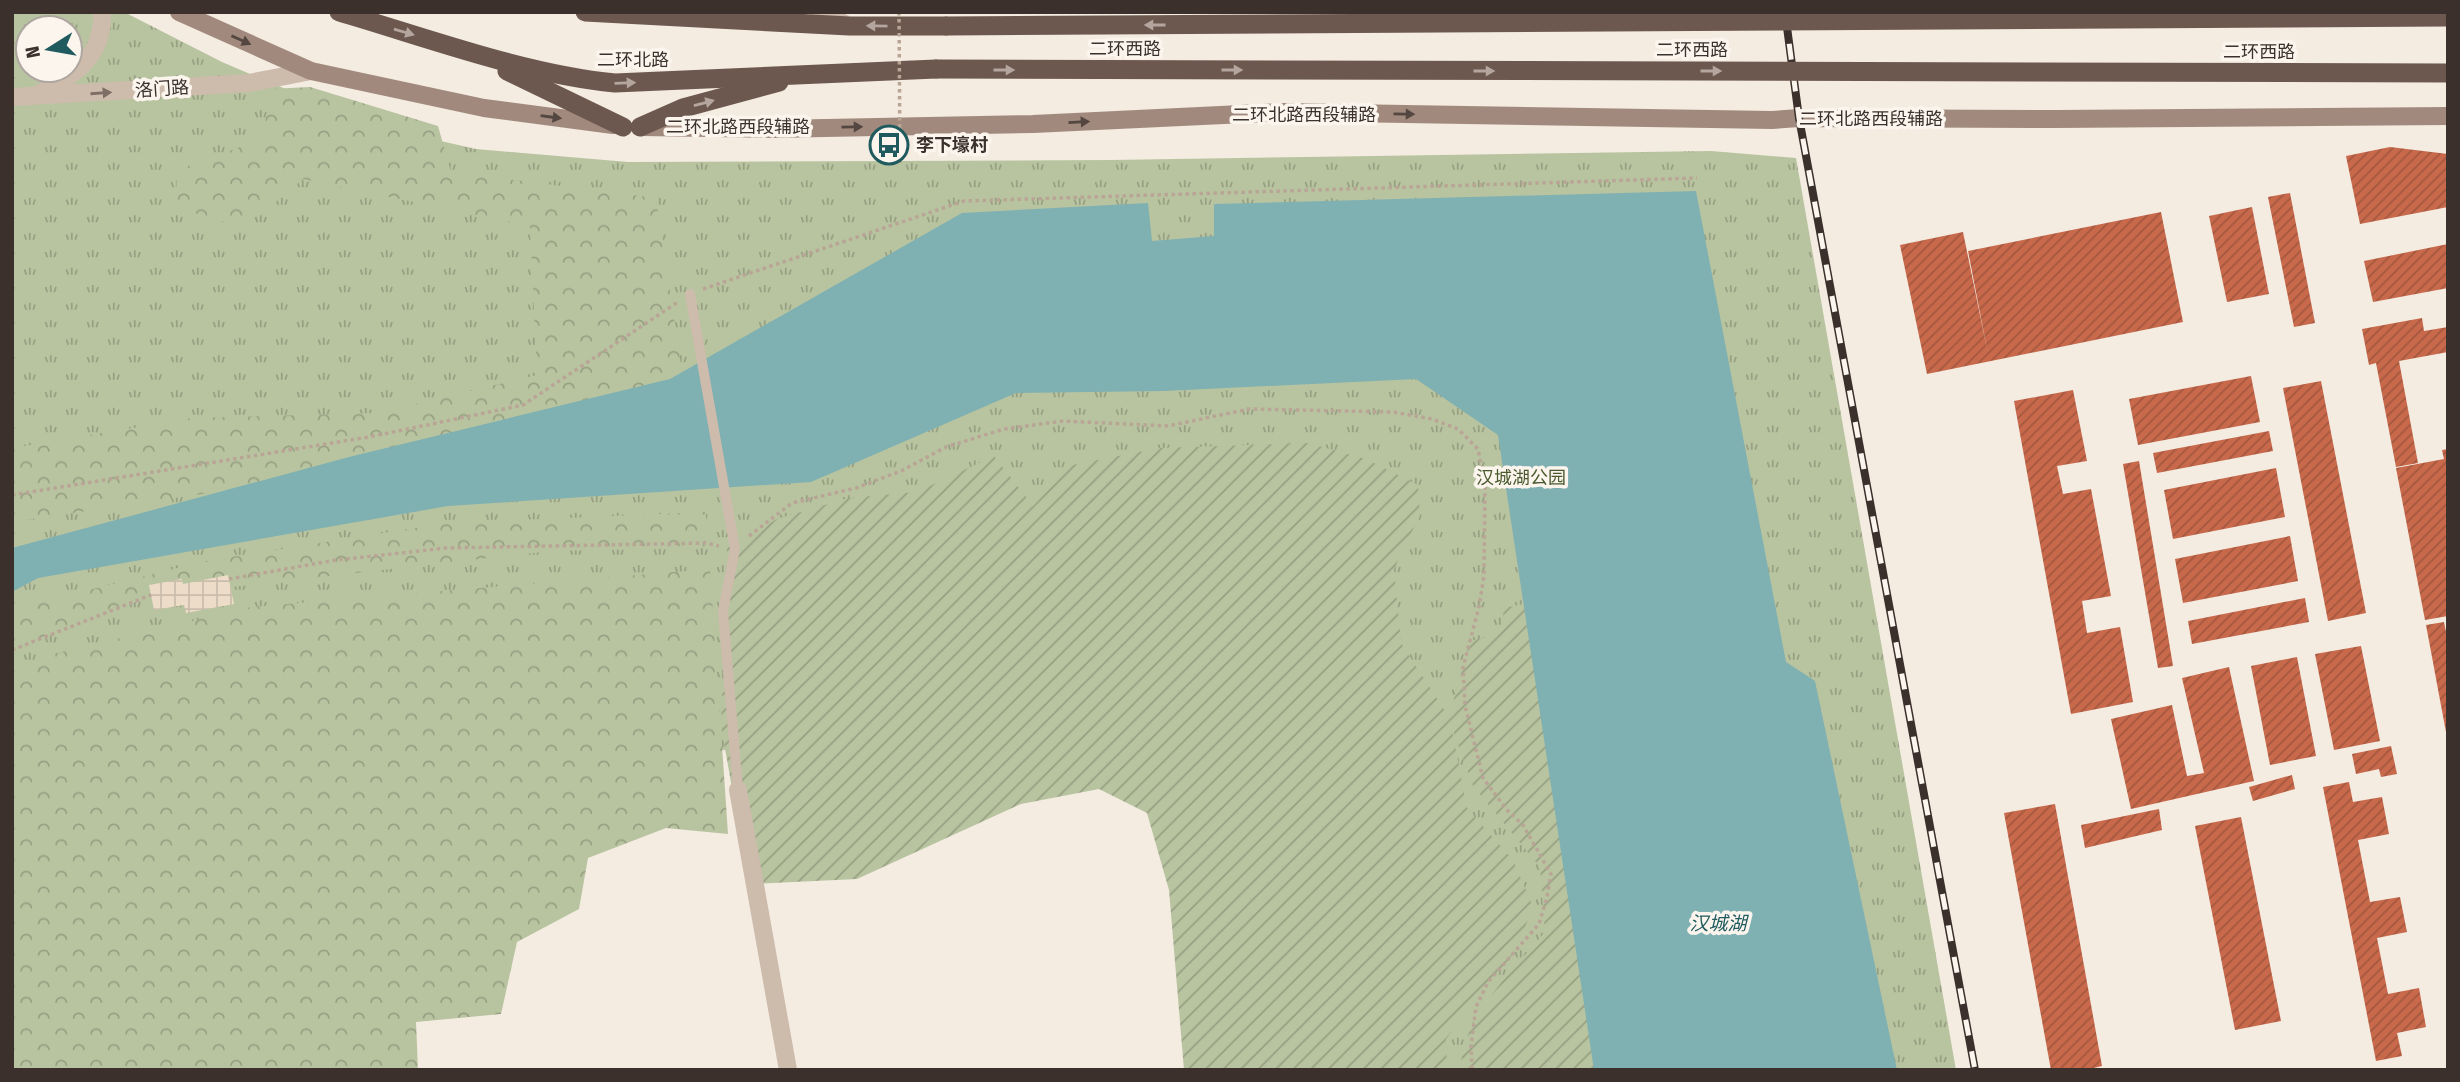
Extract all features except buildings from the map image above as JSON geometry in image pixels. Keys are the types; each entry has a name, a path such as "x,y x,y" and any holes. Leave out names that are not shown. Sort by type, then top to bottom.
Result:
{"highway":[{"name":"二环北路","path":"339,12 537,70 584,80 615,83 936,69"},
{"path":"585,12 849,26"},
{"name":"二环西路","path":"849,26 2448,17"},
{"path":"458,47 632,127 683,108 805,74"},
{"name":"二环西路","path":"936,69 2448,73"}],"main road":[{"name":"二环北路西段辅路","path":"179,12 311,71 484,108 632,127 1033,124 1285,112 1772,120 2448,116"}],"street":[{"path":"33,97 61,82 84,65 102,31 102,12"},
{"path":"819,12 849,26"},
{"name":"洛门路","path":"12,97 249,83 311,71"},
{"path":"738,790 788,1070"}],"lane":[{"path":"690,294 735,549 723,611 738,790"}],"path":[{"path":"899,12 900,163"},
{"path":"12,495 369,437 523,405 690,294 964,201 1697,178"},
{"path":"229,579 336,560 447,548 706,543 735,549 759,526 792,503 856,488 901,471 946,447 1004,429 1063,421 1167,426 1250,410 1393,412 1432,419 1458,429 1478,449 1485,484 1484,576 1479,607 1462,667 1465,706 1483,778 1506,809 1523,825 1551,874 1539,924 1488,982 1476,1007 1471,1046 1472,1070"},
{"path":"12,650 151,595"}],"green space":[{"name":"汉城湖公园","path":"12,12 124,12 222,62 370,125 476,149 628,162 1110,160 1711,151 1796,158 1956,1070 1350,1070 1156,724 79,789 12,800"},
{"path":"310,87 438,126 451,172 656,198 682,371 554,442 12,522 12,448 192,418 377,413 537,375 530,226 303,179 265,211 213,224 176,201 177,170 262,139 271,89"},
{"path":"1308,443 1366,459 1418,485 1420,515 1394,569 1401,643 1449,717 1470,641 1501,633 1504,608 1528,603 1595,1070 1461,1070 1469,1032 1479,1014 1505,978 1545,932 1540,867 1473,786 1451,725 1467,808 1513,860 1533,907 1516,950 1446,1039 1447,1070 1184,1070 1169,890 1147,813 1099,789 1021,804 857,879 749,884 721,726 727,547 777,519 848,498 917,492 994,456 1033,506 1072,465 1160,448"},
{"path":"706,512 706,548 550,551 151,596 12,650 12,615 28,605 206,561 446,523"},
{"path":"710,569 728,834 666,828 588,858 579,909 517,942 501,1014 416,1022 418,1070 12,1070 12,672 49,655 251,607"}],"shaded area":[{"path":"228,575 234,604 186,613 184,605 154,610 149,585 182,579 183,584"}],"water":[{"name":"汉城湖","path":"1696,191 1786,662 1815,681 1897,1070 1594,1070 1498,435 1416,379 1164,391 1016,393 811,482 448,506 38,578 12,592 12,548 349,457 670,379 962,213 1148,203 1152,241 1214,236 1214,204"}],"railway":[{"path":"1785,12 1799,118 1975,1070"}],"place":[{"name":"李下壕村","path":"889,145"}]}
